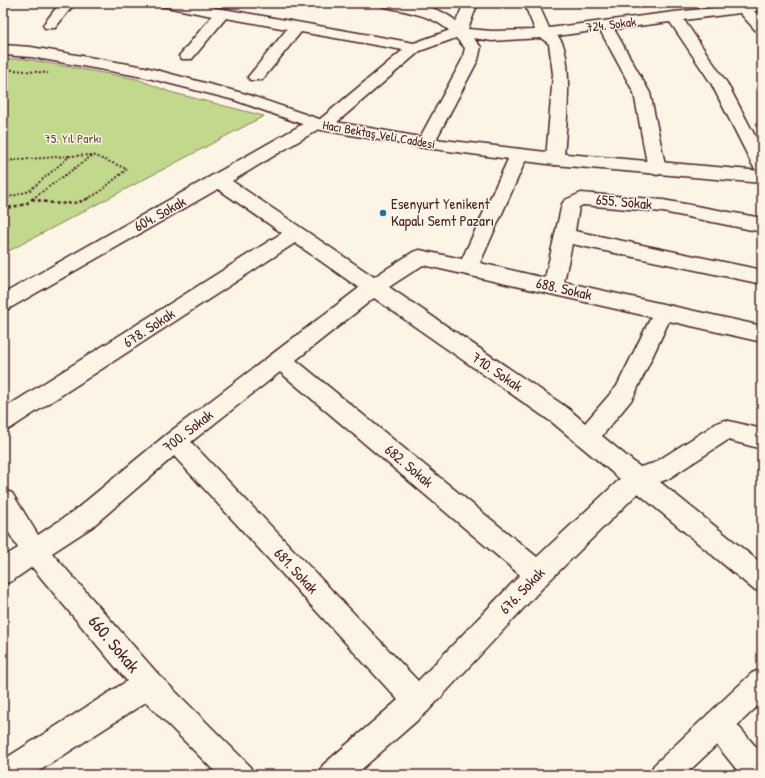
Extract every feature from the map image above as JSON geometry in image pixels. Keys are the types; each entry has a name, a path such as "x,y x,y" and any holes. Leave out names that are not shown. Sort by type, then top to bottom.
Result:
{"street":[{"path":"50,25 68,3"},
{"path":"166,3 415,48 459,32 472,3"},
{"path":"387,3 424,10 449,21 473,47 470,60 426,143"},
{"path":"531,3 543,32 556,42 561,74 555,159"},
{"name":"724. Sokak","path":"459,32 492,36 543,32 762,6"},
{"path":"743,8 762,29"},
{"path":"187,56 222,13"},
{"path":"674,16 719,83 762,166"},
{"path":"604,25 642,93 657,169"},
{"path":"256,77 298,26"},
{"name":"604. Sokak","path":"3,303 319,124 415,48"},
{"name":"Hacı Bektaş Veli Caddesi","path":"3,50 31,52 145,72 240,97 319,124 426,143 555,159 762,177"},
{"path":"468,268 519,155"},
{"name":"710. Sokak","path":"219,181 561,416 588,436 762,580"},
{"name":"655. Sokak","path":"552,287 565,236 571,204 581,199 663,206 762,225"},
{"name":"678. Sokak","path":"3,421 295,234"},
{"path":"565,236 762,277"},
{"name":"688. Sokak","path":"373,288 420,257 762,334"},
{"name":"700. Sokak","path":"3,572 83,519 174,441 373,288"},
{"path":"588,436 625,392 663,312"},
{"name":"682. Sokak","path":"280,359 538,574"},
{"name":"676. Sokak","path":"333,775 418,701 538,574 637,478 660,472 725,430 762,439"},
{"name":"681. Sokak","path":"174,441 418,701"},
{"name":"660. Sokak","path":"3,501 34,551 148,684 239,775"},
{"path":"664,775 762,683"},
{"path":"6,775 148,684"},
{"path":"718,724 760,775"}],"path":[{"path":"3,69 52,74"},
{"path":"3,209 26,204 93,155"},
{"path":"3,161 93,155 127,169 92,197 80,202 64,204 32,199"},
{"path":"3,200 29,191 70,156"}],"green space":[{"name":"75. Yıl Parkı","path":"3,59 25,59 137,79 170,92 264,116 3,254"}],"place":[{"name":"Esenyurt Yenikent Kapalı Semt Pazarı","path":"383,213"}]}
